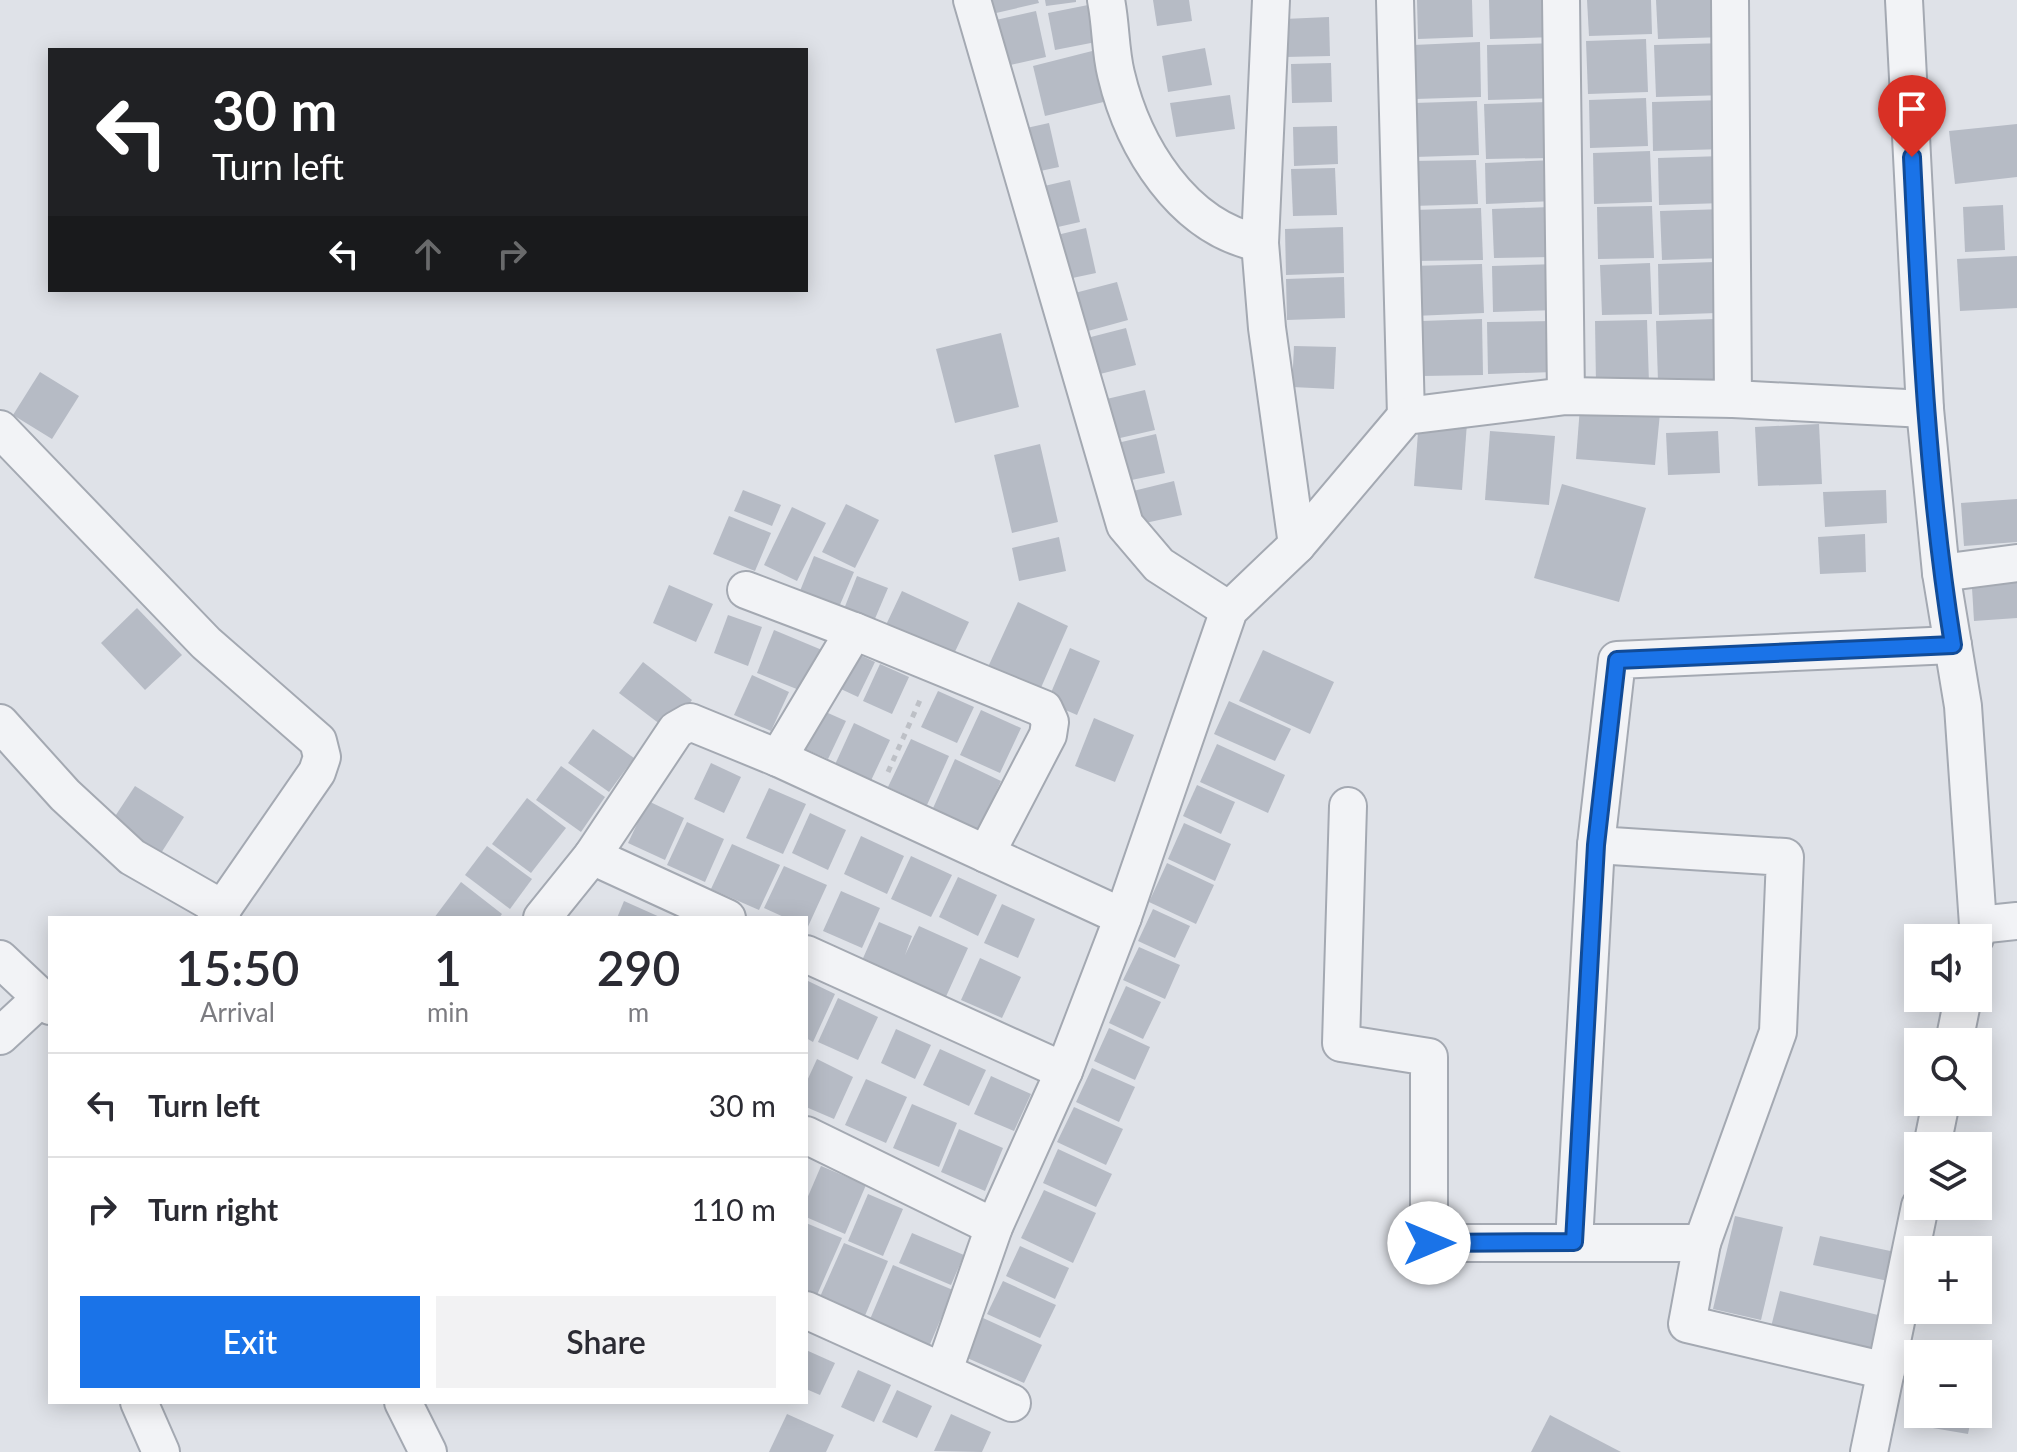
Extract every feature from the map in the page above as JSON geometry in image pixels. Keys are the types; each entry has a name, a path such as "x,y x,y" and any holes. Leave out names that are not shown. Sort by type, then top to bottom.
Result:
{"street":[{"path":"972,0 1125,525 1159,565 1229,610"},
{"path":"1106,0 1115,73 1133,128 1152,163 1178,195 1207,219 1236,238 1260,243"},
{"path":"1271,0 1260,243 1267,328 1297,545"},
{"path":"944,1370 994,1227 1064,1071 1123,917 1229,610 1297,545 1406,416 1395,0"},
{"path":"1561,0 1566,396"},
{"path":"1730,0 1733,399"},
{"path":"1904,0 1925,409 1941,573 1963,706 1976,924"},
{"path":"1406,416 1566,396 1733,399 1925,409"},
{"path":"0,429 206,643 318,741 322,757 317,772 220,913 132,857 65,795 0,723"},
{"path":"1941,573 2017,563"},
{"path":"746,590 1044,709 1050,722 1048,735 986,854"},
{"path":"778,758 854,631"},
{"path":"1574,1242 1596,845 1617,660 1953,645"},
{"path":"544,916 592,856 676,730 690,722 778,758 1123,917"},
{"path":"1348,806 1341,1043 1429,1057 1429,1243 1702,1243"},
{"path":"1596,845 1785,857 1778,1032 1702,1243 1687,1324 1886,1371"},
{"path":"592,856 723,916"},
{"path":"1992,928 2017,921"},
{"path":"808,955 1064,1071"},
{"path":"0,959 45,1003 0,1036"},
{"path":"808,1136 994,1227"},
{"path":"1869,1452 1917,1220"},
{"path":"808,1311 1012,1403"},
{"path":"140,1404 161,1452"},
{"path":"404,1404 428,1452"}],"path":[{"path":"874,803 936,666"}],"building":[{"path":"979,0 1038,0 1039,3 983,16"},
{"path":"1045,0 1076,0 1076,2 1046,6"},
{"path":"1153,0 1189,0 1192,21 1157,26"},
{"path":"1417,0 1472,0 1473,37 1418,39"},
{"path":"1489,0 1554,0 1554,37 1490,39"},
{"path":"1587,0 1651,0 1652,34 1589,36"},
{"path":"1656,0 1725,0 1726,37 1658,39"},
{"path":"1088,5 1096,42 1055,50 1048,13"},
{"path":"1036,11 1046,57 997,68 987,22"},
{"path":"1329,17 1330,56 1285,57 1284,19"},
{"path":"1646,39 1648,92 1588,94 1586,41"},
{"path":"1480,42 1481,97 1415,99 1413,45"},
{"path":"1558,43 1559,98 1488,100 1487,45"},
{"path":"1725,43 1727,95 1656,97 1654,45"},
{"path":"1104,48 1116,99 1045,116 1033,66"},
{"path":"1205,48 1212,85 1168,92 1162,56"},
{"path":"1331,63 1332,102 1292,103 1291,64"},
{"path":"1230,95 1235,129 1176,137 1170,103"},
{"path":"1646,98 1648,146 1590,148 1589,100"},
{"path":"1724,100 1725,149 1653,151 1652,102"},
{"path":"1477,101 1479,155 1415,157 1414,103"},
{"path":"1548,102 1549,158 1486,159 1484,104"},
{"path":"1049,123 1059,167 1031,173 1022,129"},
{"path":"2017,124 2017,177 1955,184 1949,131"},
{"path":"1337,126 1338,164 1294,166 1293,127"},
{"path":"1650,151 1652,202 1594,204 1593,153"},
{"path":"1723,156 1724,203 1659,205 1658,158"},
{"path":"1476,160 1478,204 1412,206 1411,161"},
{"path":"1554,160 1555,201 1486,204 1485,163"},
{"path":"1335,168 1337,215 1293,216 1291,169"},
{"path":"1070,180 1080,222 1049,229 1040,187"},
{"path":"2003,205 2005,250 1965,252 1963,207"},
{"path":"1652,206 1654,258 1598,259 1597,207"},
{"path":"1550,207 1551,257 1494,258 1492,209"},
{"path":"1481,208 1483,260 1414,261 1413,210"},
{"path":"1725,209 1726,258 1662,260 1660,211"},
{"path":"1343,227 1344,273 1286,275 1285,229"},
{"path":"1086,228 1096,273 1063,280 1053,236"},
{"path":"2017,256 2017,308 1960,311 1957,259"},
{"path":"1715,262 1717,313 1659,315 1658,264"},
{"path":"1650,263 1652,314 1602,315 1600,265"},
{"path":"1482,264 1484,313 1414,316 1412,266"},
{"path":"1557,264 1558,310 1493,312 1492,266"},
{"path":"1344,277 1345,318 1287,320 1286,279"},
{"path":"1117,282 1128,320 1077,334 1067,295"},
{"path":"1482,319 1483,375 1422,376 1421,321"},
{"path":"1715,319 1717,379 1658,381 1656,321"},
{"path":"1647,320 1649,383 1596,384 1595,321"},
{"path":"1553,321 1554,372 1488,374 1487,322"},
{"path":"1126,328 1136,365 1096,375 1087,338"},
{"path":"1001,333 1019,407 955,423 936,349"},
{"path":"1294,346 1336,347 1334,389 1292,387"},
{"path":"40,372 79,396 52,439 13,415"},
{"path":"1145,390 1155,430 1107,441 1098,401"},
{"path":"1580,407 1660,413 1655,465 1576,459"},
{"path":"1419,419 1467,423 1462,490 1414,486"},
{"path":"1819,424 1822,484 1758,486 1755,427"},
{"path":"1490,431 1555,436 1549,505 1485,500"},
{"path":"1718,431 1720,473 1668,475 1666,433"},
{"path":"1156,434 1165,473 1122,482 1113,444"},
{"path":"1040,444 1058,522 1012,533 994,455"},
{"path":"1174,481 1182,515 1136,525 1129,492"},
{"path":"1562,484 1646,508 1619,602 1534,578"},
{"path":"743,490 781,505 772,526 734,511"},
{"path":"1886,490 1887,523 1825,527 1823,492"},
{"path":"2017,499 2017,542 1964,546 1961,503"},
{"path":"846,504 879,520 855,568 822,552"},
{"path":"792,507 826,523 797,581 764,565"},
{"path":"729,516 771,533 755,571 713,554"},
{"path":"1865,534 1866,572 1820,574 1818,537"},
{"path":"1059,537 1066,571 1019,581 1012,548"},
{"path":"814,556 854,572 839,607 800,591"},
{"path":"2017,568 2017,618 1974,621 1971,571"},
{"path":"857,576 888,588 874,621 844,609"},
{"path":"669,585 713,604 696,642 653,623"},
{"path":"902,591 969,622 952,658 885,627"},
{"path":"1018,602 1068,626 1040,690 988,667"},
{"path":"137,608 182,655 145,690 101,643"},
{"path":"728,615 762,627 748,666 714,653"},
{"path":"774,630 822,650 804,692 757,673"},
{"path":"845,648 875,662 858,697 828,683"},
{"path":"1070,648 1100,661 1077,715 1047,702"},
{"path":"1263,650 1334,682 1310,734 1239,701"},
{"path":"643,662 692,700 669,731 619,693"},
{"path":"880,664 909,677 892,714 863,701"},
{"path":"752,675 789,692 771,731 734,715"},
{"path":"938,691 974,707 957,743 921,727"},
{"path":"1229,701 1291,729 1275,761 1214,734"},
{"path":"810,705 846,721 828,759 792,743"},
{"path":"981,710 1021,728 1000,773 960,755"},
{"path":"1094,718 1134,735 1115,782 1075,766"},
{"path":"854,723 890,740 868,787 832,771"},
{"path":"593,729 634,758 609,792 568,763"},
{"path":"911,739 949,756 927,805 888,787"},
{"path":"1217,744 1285,775 1268,813 1200,782"},
{"path":"955,759 1001,781 976,836 930,815"},
{"path":"711,763 741,777 724,813 694,799"},
{"path":"561,766 605,797 581,832 536,800"},
{"path":"1197,785 1235,802 1221,834 1183,816"},
{"path":"135,786 184,817 156,861 106,830"},
{"path":"769,788 806,804 783,854 746,838"},
{"path":"527,798 566,828 531,873 492,844"},
{"path":"648,801 684,818 665,860 628,843"},
{"path":"810,813 846,830 828,870 792,853"},
{"path":"687,822 724,839 705,882 667,865"},
{"path":"1184,823 1231,844 1215,881 1168,859"},
{"path":"861,836 904,856 887,894 844,874"},
{"path":"732,844 780,865 759,910 711,889"},
{"path":"487,846 532,879 510,909 465,875"},
{"path":"911,856 952,875 931,917 891,899"},
{"path":"1167,863 1214,885 1196,924 1149,902"},
{"path":"784,866 827,885 808,927 808,916 782,916 764,908"},
{"path":"958,877 997,895 978,936 939,917"},
{"path":"461,882 502,914 500,916 436,916"},
{"path":"841,891 880,908 862,948 823,931"},
{"path":"624,901 658,916 618,916"},
{"path":"1002,904 1035,919 1018,958 984,943"},
{"path":"1153,909 1190,926 1175,958 1138,941"},
{"path":"879,922 912,936 905,955 919,926 968,948 944,1001 860,965"},
{"path":"1139,947 1180,965 1165,999 1123,980"},
{"path":"980,958 1021,977 1002,1018 961,1000"},
{"path":"808,981 835,994 813,1042 808,1039"},
{"path":"1126,986 1161,1002 1143,1039 1109,1023"},
{"path":"838,998 878,1017 858,1060 818,1042"},
{"path":"1109,1028 1150,1047 1135,1080 1094,1061"},
{"path":"896,1029 931,1045 915,1079 881,1063"},
{"path":"940,1049 986,1070 969,1106 923,1085"},
{"path":"817,1059 853,1077 834,1119 808,1108 808,1079"},
{"path":"1092,1068 1135,1087 1119,1122 1076,1102"},
{"path":"991,1076 1031,1094 1014,1131 974,1114"},
{"path":"866,1079 907,1097 886,1143 845,1125"},
{"path":"912,1104 957,1123 939,1167 893,1148"},
{"path":"1074,1107 1123,1129 1106,1165 1057,1142"},
{"path":"959,1129 1003,1148 985,1191 941,1172"},
{"path":"1058,1149 1112,1174 1096,1207 1043,1183"},
{"path":"821,1166 866,1185 845,1234 808,1218 808,1196"},
{"path":"1044,1190 1096,1213 1073,1263 1021,1238"},
{"path":"868,1194 903,1209 883,1256 848,1241"},
{"path":"1735,1216 1783,1227 1761,1320 1713,1309"},
{"path":"808,1224 842,1238 817,1295 808,1292"},
{"path":"912,1233 964,1255 951,1285 899,1263"},
{"path":"1820,1236 1895,1252 1888,1281 1813,1265"},
{"path":"844,1243 888,1261 864,1318 819,1299"},
{"path":"1020,1246 1069,1268 1055,1299 1006,1276"},
{"path":"893,1265 953,1290 928,1349 868,1324"},
{"path":"1003,1281 1056,1305 1040,1338 987,1314"},
{"path":"1780,1291 1882,1316 1872,1355 1770,1331"},
{"path":"983,1318 1042,1345 1024,1383 965,1357"},
{"path":"808,1351 835,1363 820,1395 808,1390"},
{"path":"858,1370 891,1385 874,1422 841,1407"},
{"path":"897,1390 932,1406 917,1438 882,1422"},
{"path":"787,1414 834,1435 826,1452 769,1452"},
{"path":"951,1414 991,1432 982,1452 934,1451"},
{"path":"1550,1415 1621,1452 1531,1452"},
{"path":"1933,1428 1969,1428 1968,1434"}],"route":[{"path":"1429,1243 1574,1242 1596,845 1617,660 1953,645 1941,573 1925,409 1912,157"}]}
